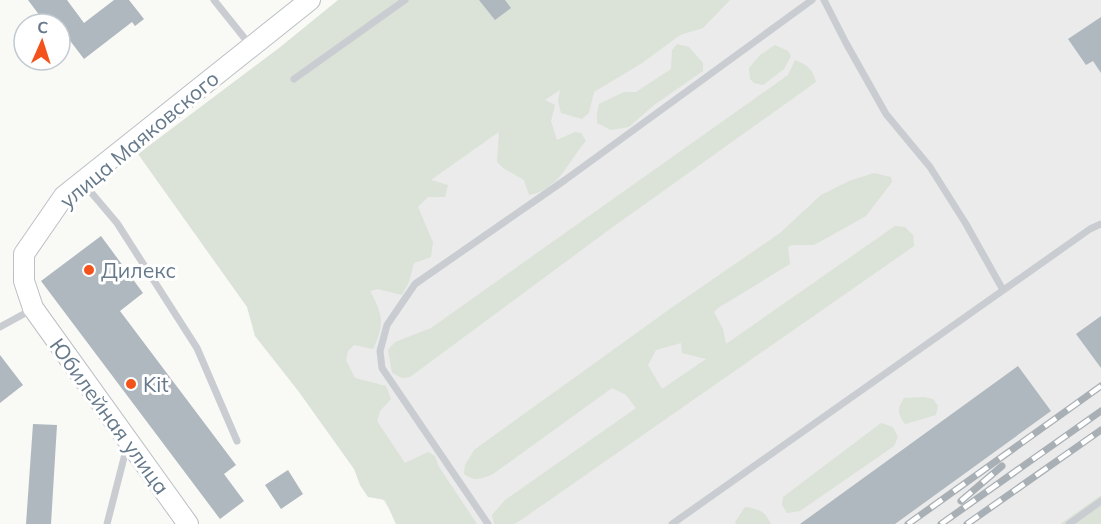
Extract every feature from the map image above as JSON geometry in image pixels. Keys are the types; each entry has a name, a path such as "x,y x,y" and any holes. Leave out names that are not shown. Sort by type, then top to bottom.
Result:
{"street":[{"name":"улица Маяковского","path":"33,308 24,281 24,254 64,196 310,0"},
{"name":"Юбилейная улица","path":"33,308 188,524"}],"lane":[{"path":"213,0 251,47"},
{"path":"294,79 405,0"},
{"path":"488,524 382,369 380,351 387,325 416,284 565,180 812,0"},
{"path":"824,0 886,114 930,167 966,224 1003,290"},
{"path":"82,182 117,223 197,348 237,441"},
{"path":"672,524 1090,229 1101,224"},
{"path":"0,327 33,308"},
{"path":"107,524 128,441"},
{"path":"1069,524 1101,501"}],"shaded area":[{"path":"338,0 730,0 703,28 680,35 642,63 594,92 589,113 582,119 561,113 558,101 560,90 545,100 555,105 551,121 557,140 575,132 581,133 586,141 562,174 548,187 529,195 524,180 497,162 499,132 431,180 448,185 445,197 428,197 418,207 433,242 431,257 414,263 409,282 402,295 378,289 370,291 378,307 381,320 377,340 373,349 354,345 348,351 346,360 355,378 386,386 391,399 380,411 377,421 405,463 428,452 435,456 439,467 477,524 396,524 385,500 368,497 354,469 299,392 255,336 247,307 138,154 279,48"},
{"path":"687,0 1101,0 1101,495 1060,524 400,524 248,308"},
{"path":"677,44 689,47 703,63 703,71 654,105 629,127 611,130 597,123 599,104 624,92 636,92 671,69 672,50"},
{"path":"775,45 788,51 791,56 784,69 763,85 754,83 750,79 749,68 760,55"},
{"path":"795,60 809,68 816,82 610,229 410,377 402,378 392,373 388,350 395,342 431,328 788,75"},
{"path":"874,173 891,177 892,182 866,216 814,245 788,247 790,264 718,308 714,312 723,329 726,344 895,226 905,227 913,235 914,246 521,520 514,524 494,524 492,515 505,500 636,408 626,395 612,388 493,474 475,479 464,474 465,465 474,450 780,233 821,195 849,181","holes":["681,343 682,353 706,359 662,389 648,365 656,350"]},
{"path":"904,398 933,399 938,406 936,415 905,424 899,411"},
{"path":"881,423 893,427 898,437 894,446 800,511 787,513 782,505 783,497"},
{"path":"1101,495 1101,524 1060,524"},
{"path":"745,507 761,511 771,524 736,524 735,522"}],"building":[{"path":"28,0 67,0 84,23 114,0 129,0 144,19 135,26 132,22 84,59 72,43 72,12 37,12"},
{"path":"479,0 505,0 511,8 495,20"},
{"path":"1101,17 1101,73 1093,61 1086,65 1068,39"},
{"path":"101,236 143,293 120,311 236,465 224,474 244,501 220,519 41,281"},
{"path":"1101,316 1101,368 1076,334"},
{"path":"0,355 23,385 0,403"},
{"path":"1018,366 1051,411 895,524 800,524"},
{"path":"33,424 57,425 51,524 26,524"},
{"path":"288,470 303,494 281,509 265,485"}],"railway":[{"path":"908,524 1101,386"},
{"path":"941,524 1101,411"},
{"path":"967,524 1101,430"},
{"path":"961,501 1002,466"}],"place":[{"name":"Дилекс","path":"89,270"},
{"name":"Kit","path":"131,384"}]}
